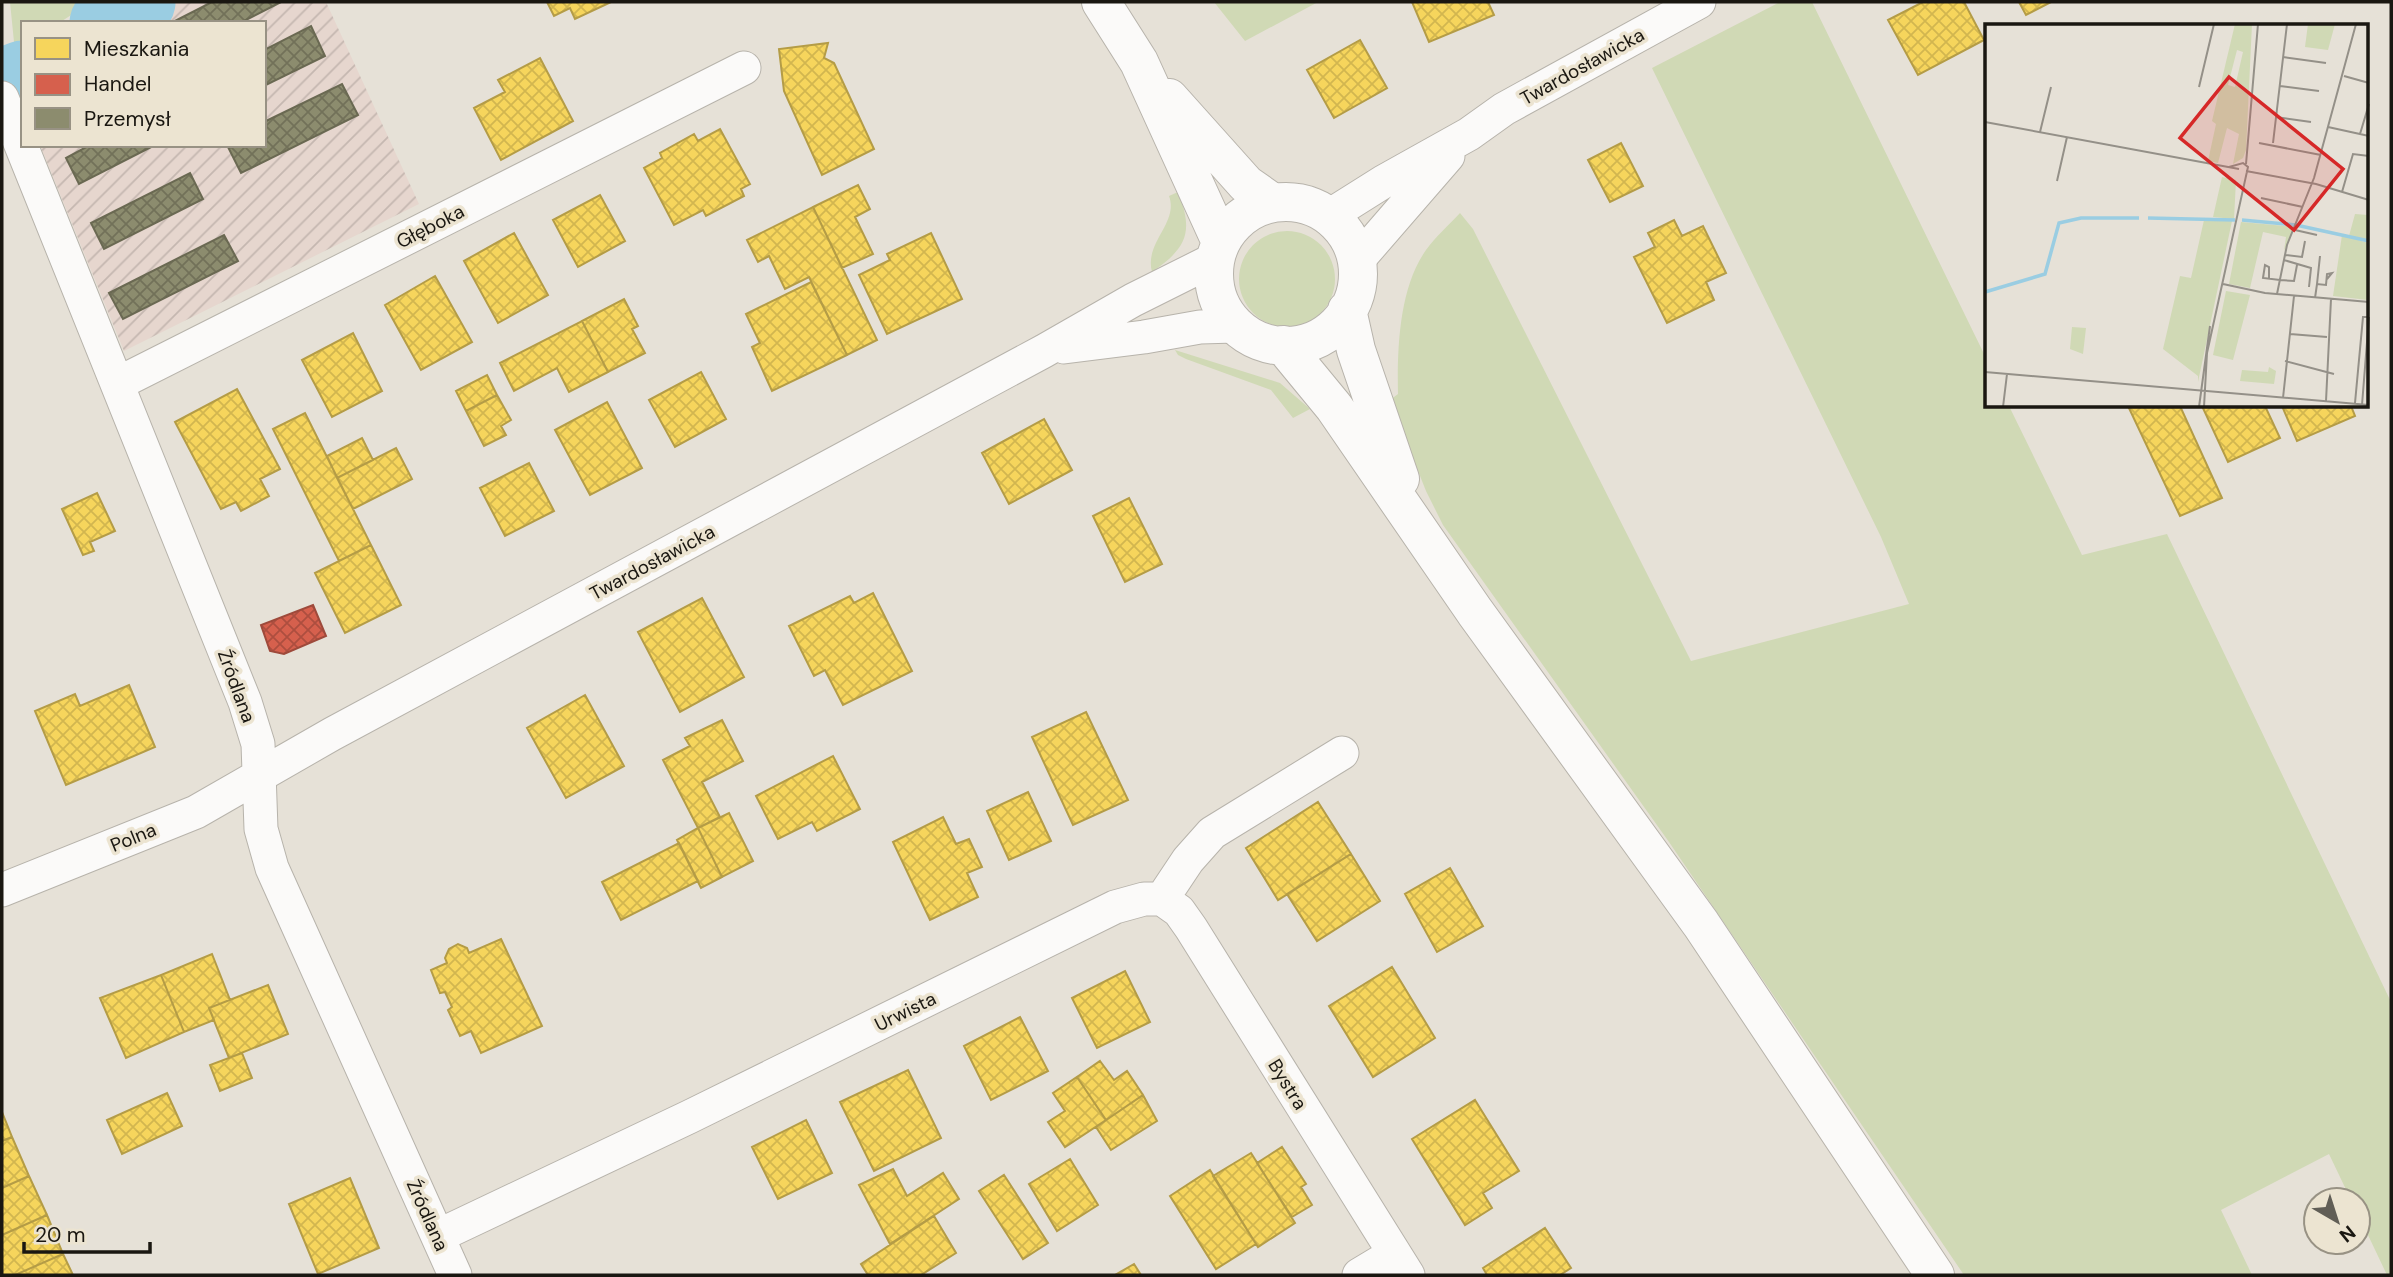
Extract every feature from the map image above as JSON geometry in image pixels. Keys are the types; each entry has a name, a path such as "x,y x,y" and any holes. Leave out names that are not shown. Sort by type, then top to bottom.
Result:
{"street":[{"path":"1101,2 1139,62 1220,158 1246,184 1273,203"},
{"name":"Twardosławicka","path":"1329,216 1469,134 1504,109 1699,2"},
{"path":"1139,62 1218,251"},
{"name":"Głęboka","path":"117,384 744,68"},
{"name":"Źródlana","path":"3,104 245,702 258,744 261,829 272,868 455,1275"},
{"name":"Twardosławicka","path":"1357,261 1469,134"},
{"path":"1273,203 1303,204 1329,216 1342,229 1357,261 1354,298 1332,329 1315,340 1299,345 1283,345 1253,338 1236,326 1224,312 1216,295 1214,277 1218,251 1233,225 1245,215 1273,203"},
{"name":"Twardosławicka","path":"260,776 357,721 1044,351 1218,251"},
{"path":"1347,310 1356,350 1394,464 1424,539"},
{"name":"Twardosławicka","path":"1044,351 1200,327 1236,326"},
{"path":"1283,345 1334,407 1475,612 1701,924 1935,1275"},
{"path":"1161,899 1188,860 1212,834 1342,753"},
{"name":"Polna","path":"2,890 196,812 260,776"},
{"name":"Urwista","path":"438,1236 689,1117 1115,907 1144,899 1161,899"},
{"name":"Bystra","path":"1161,899 1179,911 1191,928 1401,1265"},
{"path":"1359,1275 1401,1265"}],"shaded area":[{"path":"160,2 326,2 419,204 124,351 41,147 266,147 266,21 130,21"}],"green space":[{"path":"10,2 91,2 62,21 21,21 21,48 15,52"},
{"path":"1214,2 1318,2 1245,41"},
{"path":"1780,2 1812,2 1985,356 1985,408 2010,408 2082,555 2167,534 2391,1002 2391,1275 2387,1275 2372,1243 2372,1186 2344,1186 2329,1154 2221,1210 2252,1275 1964,1275 1669,842 1443,525 1426,491 1390,400 1398,394 1399,339 1405,300 1417,265 1426,250 1460,213 1473,229 1691,661 1909,604 1881,537 1652,68"},
{"path":"1178,192 1186,218 1184,238 1173,255 1152,272 1153,251 1169,215 1169,196"},
{"path":"1287,231 1305,235 1321,245 1331,261 1335,279 1331,297 1321,313 1305,323 1287,327 1269,323 1253,313 1243,297 1239,279 1243,261 1253,245 1269,235"},
{"path":"1175,350 1280,383 1310,409 1293,418 1271,390 1186,359"}],"building: Mieszkania":[{"path":"547,2 611,2 575,19 570,8 554,16"},
{"path":"1412,2 1488,2 1494,15 1429,42"},
{"path":"1923,2 1964,2 1984,40 1918,75 1888,20"},
{"path":"2019,2 2051,2 2026,15"},
{"path":"1360,40 1387,88 1334,118 1307,70"},
{"path":"828,43 824,58 834,63 874,149 822,175 784,91 779,49"},
{"path":"540,58 573,121 501,160 474,108 505,92 498,80"},
{"path":"720,129 750,184 741,189 744,196 706,216 703,210 674,225 644,168 662,158 660,153 694,134 698,141"},
{"path":"1621,143 1643,186 1610,202 1588,160"},
{"path":"858,185 870,209 855,217 873,254 842,268 813,207"},
{"path":"600,195 625,241 578,267 553,220"},
{"path":"813,207 877,340 847,355 809,277 785,289 769,256 758,262 747,240"},
{"path":"1674,220 1682,236 1703,226 1726,273 1706,282 1714,300 1667,323 1634,257 1655,247 1648,233"},
{"path":"514,233 548,295 498,323 464,261"},
{"path":"931,233 962,299 887,334 859,275 890,260 887,254"},
{"path":"435,276 472,342 421,370 385,305"},
{"path":"811,282 847,355 772,391 752,347 760,343 746,314"},
{"path":"624,299 638,326 632,329 645,353 608,372 582,321"},
{"path":"582,321 608,372 569,392 557,368 514,391 500,363"},
{"path":"353,333 382,391 332,417 302,360"},
{"path":"701,372 726,419 675,447 649,400"},
{"path":"487,375 497,395 466,411 456,391"},
{"path":"237,389 280,469 260,479 269,496 241,511 236,502 221,509 175,422"},
{"path":"497,395 511,420 501,426 506,435 484,446 466,411"},
{"path":"607,402 642,468 590,495 555,430"},
{"path":"2129,408 2181,408 2222,498 2180,516"},
{"path":"2203,408 2266,408 2280,438 2228,462"},
{"path":"2283,408 2352,408 2355,416 2297,441"},
{"path":"305,413 371,545 339,561 273,429"},
{"path":"1044,419 1072,470 1009,504 982,453"},
{"path":"362,438 373,460 337,478 327,456"},
{"path":"396,448 412,479 353,509 337,478"},
{"path":"529,463 554,511 505,536 480,488"},
{"path":"97,493 115,531 90,542 94,551 83,555 62,509"},
{"path":"1129,498 1162,564 1125,582 1093,516"},
{"path":"371,545 401,605 345,633 315,573"},
{"path":"873,593 912,671 843,705 825,670 814,676 789,626 850,596 854,603"},
{"path":"702,598 744,677 680,712 638,632"},
{"path":"129,685 155,747 66,785 35,711 75,694 80,706"},
{"path":"585,695 624,766 566,798 527,728"},
{"path":"1086,712 1128,800 1073,825 1032,737"},
{"path":"722,720 743,761 702,782 720,817 698,828 663,760 690,746 685,738"},
{"path":"833,756 860,809 817,831 812,822 778,839 756,796"},
{"path":"1028,792 1051,841 1009,860 987,811"},
{"path":"1318,802 1351,854 1278,900 1246,848"},
{"path":"729,813 753,861 722,877 698,828"},
{"path":"943,817 956,844 969,839 982,867 967,873 978,897 930,920 893,842"},
{"path":"698,828 722,877 701,888 677,840"},
{"path":"679,843 698,881 621,920 602,882"},
{"path":"1351,854 1380,901 1317,941 1287,894"},
{"path":"1450,868 1483,926 1437,952 1405,894"},
{"path":"501,939 542,1026 481,1053 471,1031 460,1036 448,1010 452,1007 445,992 440,993 431,970 447,963 445,958 449,949 458,944 467,948 469,953"},
{"path":"212,954 230,1000 209,1008 214,1020 184,1032 161,975"},
{"path":"1392,967 1435,1038 1373,1077 1329,1006"},
{"path":"1125,971 1150,1022 1097,1048 1072,998"},
{"path":"161,975 184,1032 126,1058 100,998"},
{"path":"268,985 288,1034 229,1058 209,1008"},
{"path":"1020,1017 1048,1071 991,1100 964,1046"},
{"path":"242,1053 252,1078 220,1091 210,1065"},
{"path":"1100,1061 1114,1080 1127,1071 1143,1095 1106,1120 1077,1077"},
{"path":"908,1070 941,1138 874,1171 840,1102"},
{"path":"1077,1077 1106,1120 1065,1147 1048,1122 1065,1111 1053,1093"},
{"path":"167,1093 182,1126 122,1154 107,1120"},
{"path":"1143,1095 1157,1121 1111,1150 1096,1127"},
{"path":"1475,1100 1519,1171 1483,1193 1492,1208 1465,1225 1412,1139"},
{"path":"2,1112 12,1137 2,1141"},
{"path":"806,1120 832,1173 778,1199 752,1147"},
{"path":"12,1137 29,1176 2,1188 2,1141"},
{"path":"1282,1147 1306,1184 1301,1187 1312,1205 1292,1217 1257,1163"},
{"path":"1251,1153 1295,1223 1258,1247 1213,1176"},
{"path":"1070,1159 1098,1205 1057,1231 1029,1184"},
{"path":"893,1169 907,1196 943,1173 959,1199 890,1244 859,1185"},
{"path":"1210,1170 1256,1244 1216,1269 1170,1196"},
{"path":"1004,1175 1048,1243 1023,1259 979,1191"},
{"path":"29,1176 47,1215 2,1235 2,1188"},
{"path":"350,1178 379,1248 318,1274 289,1204"},
{"path":"47,1215 63,1254 15,1275 2,1275 2,1235"},
{"path":"934,1216 956,1253 921,1275 868,1275 861,1264"},
{"path":"1545,1228 1571,1268 1560,1275 1487,1275 1483,1268"},
{"path":"63,1254 73,1275 15,1275"},
{"path":"1134,1264 1141,1275 1115,1275"}],"building: Handel":[{"path":"313,605 326,636 284,654 270,651 261,625"}],"building: Przemysł":[{"path":"212,2 281,2 244,21 175,21"},
{"path":"311,26 325,56 266,85 266,49"},
{"path":"342,84 358,115 241,173 228,147 266,147 266,121"},
{"path":"86,147 151,147 79,184 66,158"},
{"path":"190,173 203,199 104,249 91,223"},
{"path":"224,235 238,261 123,319 109,293"}],"waterway":[{"path":"110,21 138,2"},
{"path":"2,86 21,79"}]}
